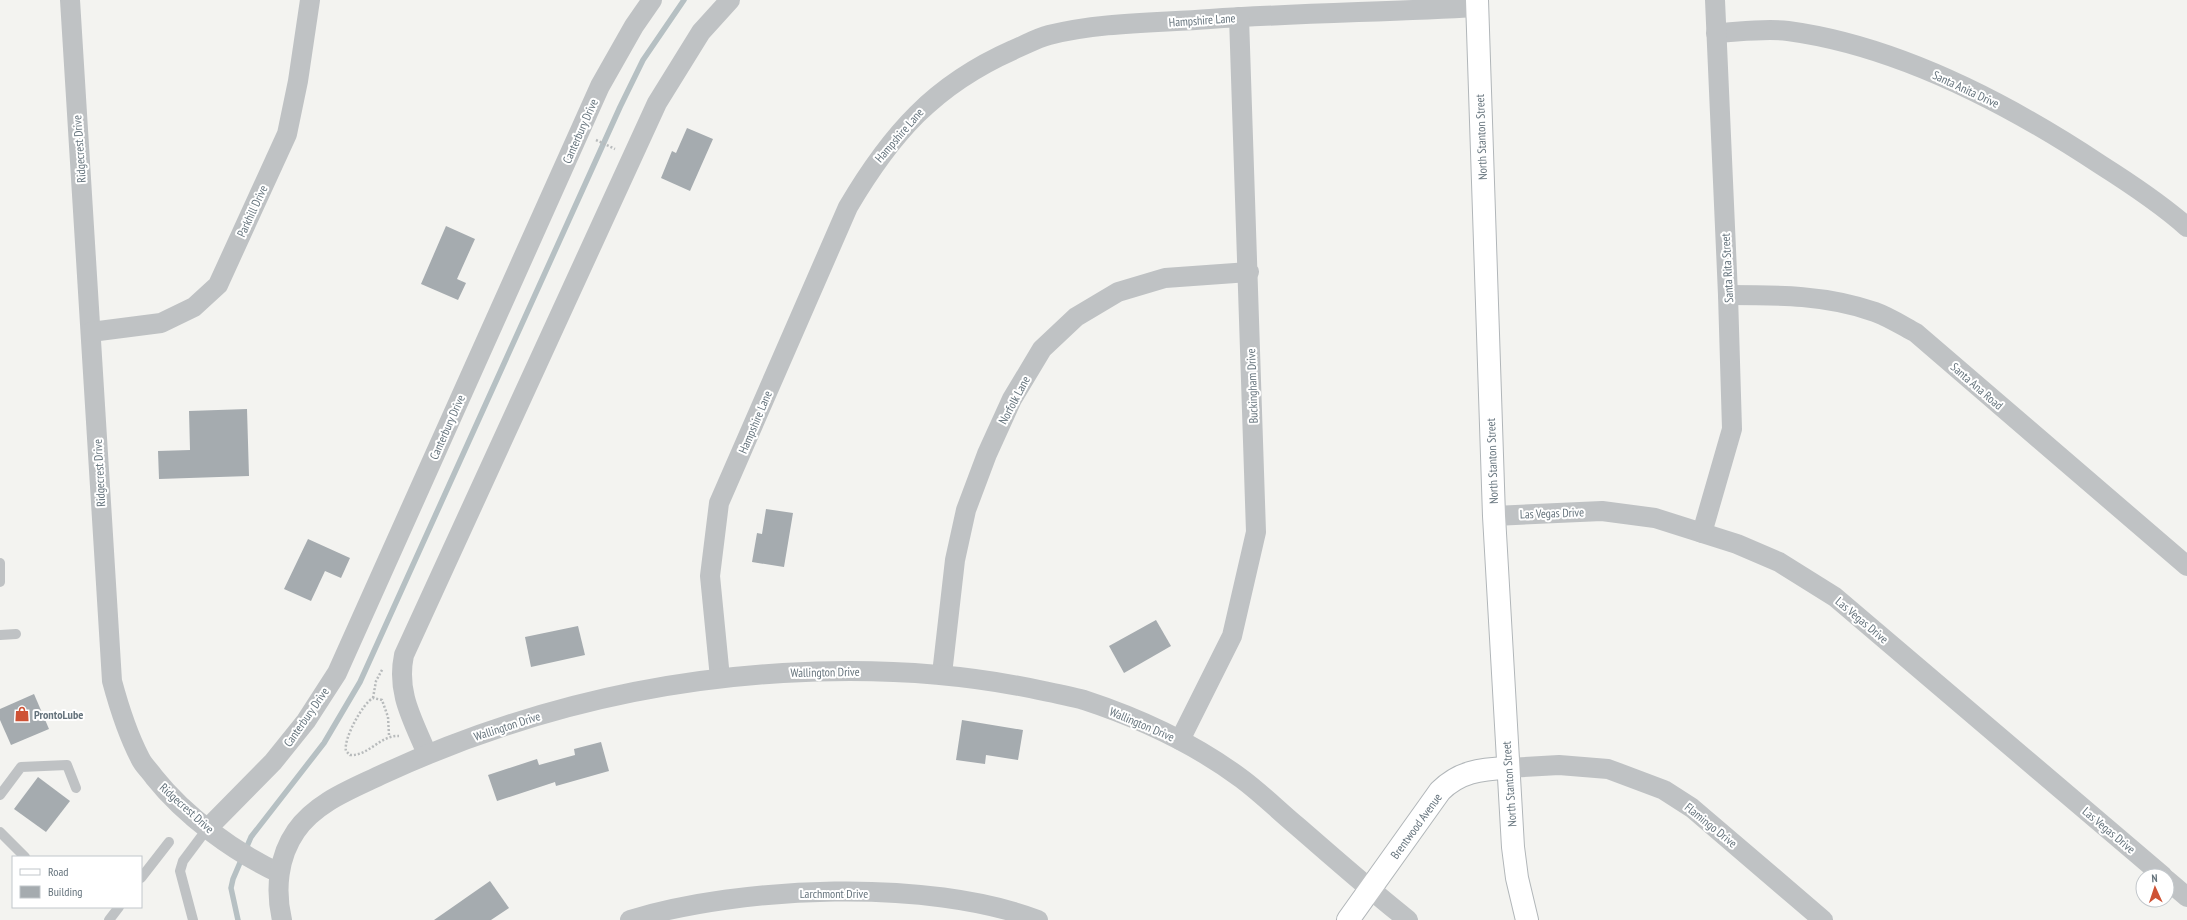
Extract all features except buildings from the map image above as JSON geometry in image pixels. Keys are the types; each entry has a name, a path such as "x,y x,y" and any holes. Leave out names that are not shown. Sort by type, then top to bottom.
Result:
{"street":[{"name":"Ridgecrest Drive","path":"70,0 112,681 123,721 140,759 167,793 207,829 255,862 279,873"},
{"name":"Parkhill Drive","path":"91,332 161,323 194,307 218,285 287,134 298,81 310,0"},
{"name":"Canterbury Drive","path":"207,829 273,762 306,721 337,673 600,86 634,26 652,0"},
{"path":"427,754 402,690 401,668 404,655 657,104 701,32 730,0"},
{"name":"Santa Rita Street","path":"1702,532 1732,429 1728,295 1715,0"},
{"name":"Hampshire Lane","path":"720,678 710,576 720,504 848,207 870,168 892,139 919,110 953,83 996,58 1048,35 1100,26 1477,3"},
{"name":"North Stanton Street","path":"1477,3 1494,516 1507,768 1517,878 1526,920"},
{"name":"Buckingham Drive","path":"1180,740 1232,636 1256,532 1249,272 1239,17"},
{"name":"Santa Anita Drive","path":"1716,33 1786,31 1832,39 1896,59 1960,85 2026,118 2074,147 2161,204 2187,226"},
{"name":"Norfolk Lane","path":"942,674 955,560 966,510 987,454 1012,399 1042,350 1076,317 1118,292 1165,278 1249,272"},
{"name":"Santa Ana Road","path":"1728,295 1792,295 1833,299 1876,312 1916,333 2187,566"},
{"name":"Las Vegas Drive","path":"1494,516 1602,511 1654,518 1738,544 1779,562 1835,597 2154,868"},
{"name":"Wallington Drive","path":"279,873 296,832 312,813 336,796 427,754 517,722 596,700 720,678 786,673 850,671 942,674 1011,684 1080,699 1134,719 1180,740 1242,778 1408,920"},
{"name":"Flamingo Drive","path":"1507,768 1559,764 1608,769 1664,790 1692,808 1823,920"},
{"name":"Brentwood Avenue","path":"1348,920 1440,792 1449,782 1460,775 1490,769 1507,768"},
{"path":"279,873 279,906 282,920"},
{"path":"2175,887 2187,897"},
{"name":"Larchmont Drive","path":"630,920 656,912 718,900 839,892 951,899 1009,909 1038,920"}],"lane":[{"path":"0,563 0,582"},
{"path":"0,635 16,634"},
{"path":"0,795 21,767 67,765 76,788"},
{"path":"193,920 180,871 183,861 207,829"},
{"path":"0,832 23,856"},
{"path":"142,877 169,842"},
{"path":"109,920 118,908"}],"path":[{"path":"590,137 618,150"},
{"path":"390,735 388,717 382,700 374,698 365,705 346,741 346,751 350,755 363,753 390,735 405,736"}],"waterway":[{"path":"238,920 231,888 233,879 251,837 324,743 360,682 620,107 643,60 684,0"}],"place":[{"name":"ProntoLube","path":"22,714"}]}
